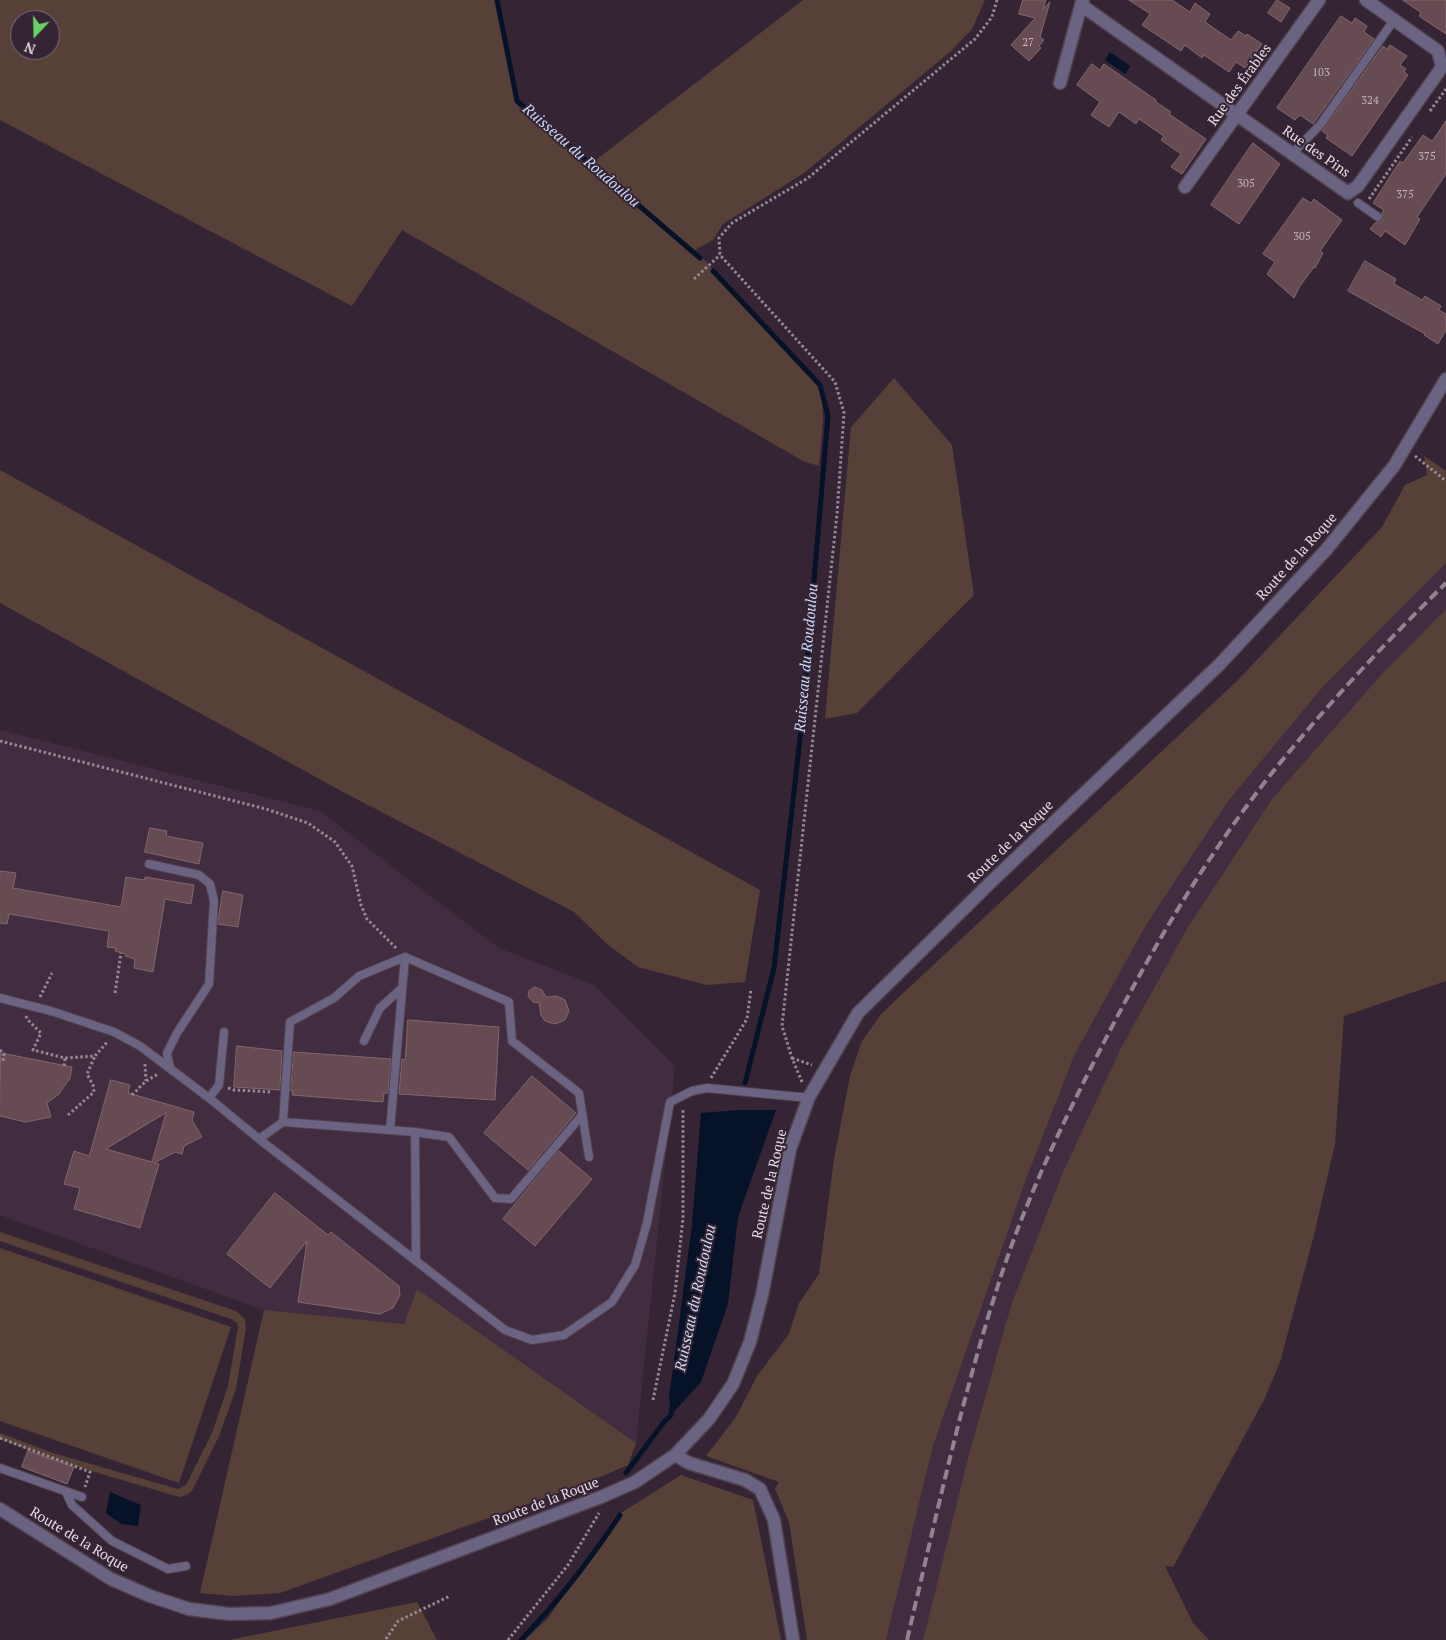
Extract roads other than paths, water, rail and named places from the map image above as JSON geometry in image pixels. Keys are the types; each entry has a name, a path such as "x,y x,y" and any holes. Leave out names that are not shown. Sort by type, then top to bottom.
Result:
{"street":[{"name":"Rue des Érables","path":"1185,187 1319,0"},
{"name":"Rue des Pins","path":"1082,3 1237,115 1348,192 1358,186 1442,66 1438,51 1366,0"},
{"path":"1060,83 1082,3"},
{"name":"Route de la Roque","path":"0,1508 112,1579 150,1596 197,1610 229,1614 270,1613 330,1599 601,1498 635,1482 675,1456 709,1419 733,1384 750,1342 762,1295 790,1149 809,1097 858,1013 991,882 1219,665 1326,550 1394,466 1446,379"},
{"path":"675,1456 689,1463 745,1480 760,1489 774,1520 793,1640"}],"lane":[{"path":"1292,154 1320,124 1394,20"},
{"path":"1361,205 1378,217"},
{"path":"149,864 199,875 210,884 214,901 209,984 177,1033 167,1053 170,1068"},
{"path":"390,1130 405,957"},
{"path":"282,1122 290,1022 334,998 360,976 405,957 509,1002 512,1042 579,1093 589,1157"},
{"path":"364,1041 380,1008 402,988"},
{"path":"0,998 51,1011 114,1032 140,1046 505,1330 532,1340 564,1335 612,1302 635,1265 647,1224 670,1102 692,1090 707,1088 809,1097"},
{"path":"209,1098 219,1085 224,1032"},
{"path":"259,1139 282,1122 415,1132 449,1137 495,1198 511,1199 582,1115"},
{"path":"415,1132 416,1261"},
{"path":"0,1468 82,1497"},
{"path":"66,1492 72,1505 112,1541 168,1569 186,1566"}],"water":[{"path":"1110,52 1130,66 1125,74 1105,60"},
{"path":"738,1110 776,1110 738,1217 728,1304 701,1382 671,1415 669,1398 692,1225 701,1113"},
{"path":"110,1492 141,1505 138,1526 121,1524 106,1513"}],"waterway":[{"name":"Ruisseau du Roudoulou","path":"497,0 517,101 700,258"},
{"name":"Ruisseau du Roudoulou","path":"713,271 820,385 828,416 802,721 774,968 745,1083"},
{"name":"Ruisseau du Roudoulou","path":"626,1473 671,1415 672,1409"},
{"name":"Ruisseau du Roudoulou","path":"521,1640 573,1580 620,1515"}],"railway":[{"path":"907,1640 962,1411 1001,1276 1022,1217 1046,1160 1101,1048 1164,932 1235,822 1308,730 1385,645 1446,583"}]}
